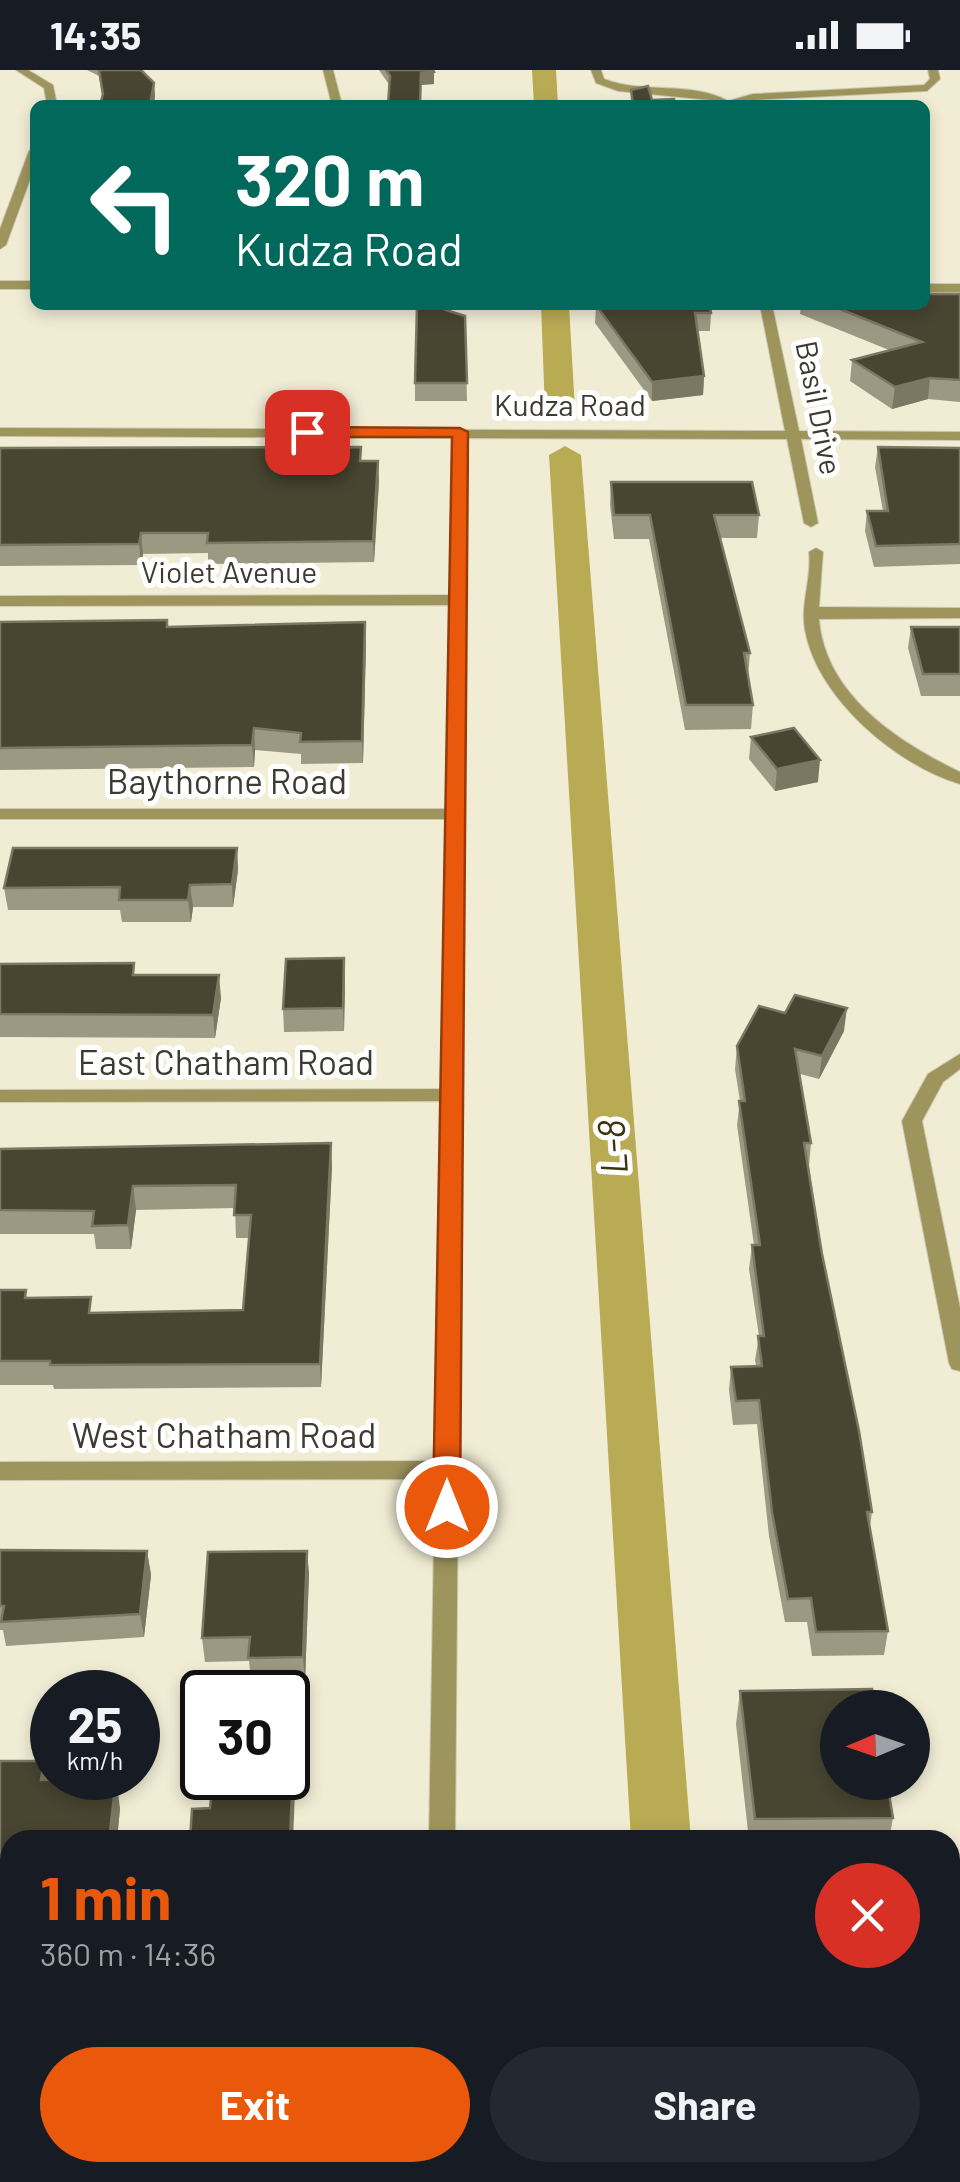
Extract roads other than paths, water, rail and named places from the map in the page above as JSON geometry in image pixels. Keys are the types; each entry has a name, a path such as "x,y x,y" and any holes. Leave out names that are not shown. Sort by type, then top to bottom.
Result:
{"street":[{"path":"21,70 49,87 51,100"},
{"path":"328,70 336,100"},
{"path":"596,70 600,81 618,88 717,100"},
{"path":"866,92 878,70"},
{"path":"743,100 927,88 934,78 932,70"},
{"path":"0,246 30,165"},
{"path":"0,285 30,285"},
{"path":"930,288 960,288"},
{"name":"Basil Drive","path":"767,310 810,523"},
{"name":"Kudza Road","path":"0,432 960,436"},
{"path":"442,1830 460,432"},
{"path":"816,552 820,571 812,612 818,653 843,694 904,748 960,779"},
{"name":"Violet Avenue","path":"0,601 457,600"},
{"path":"812,612 960,612"},
{"name":"Baythorne Road","path":"0,814 455,814"},
{"path":"960,1060 935,1078 912,1121 960,1363"},
{"name":"East Chatham Road","path":"0,1096 451,1095"},
{"name":"West Chatham Road","path":"0,1471 447,1470"}],"waterway":[{"name":"L-8","path":"544,70 546,100"},
{"name":"L-8","path":"555,310 560,410"},
{"name":"L-8","path":"565,455 660,1830"}]}
